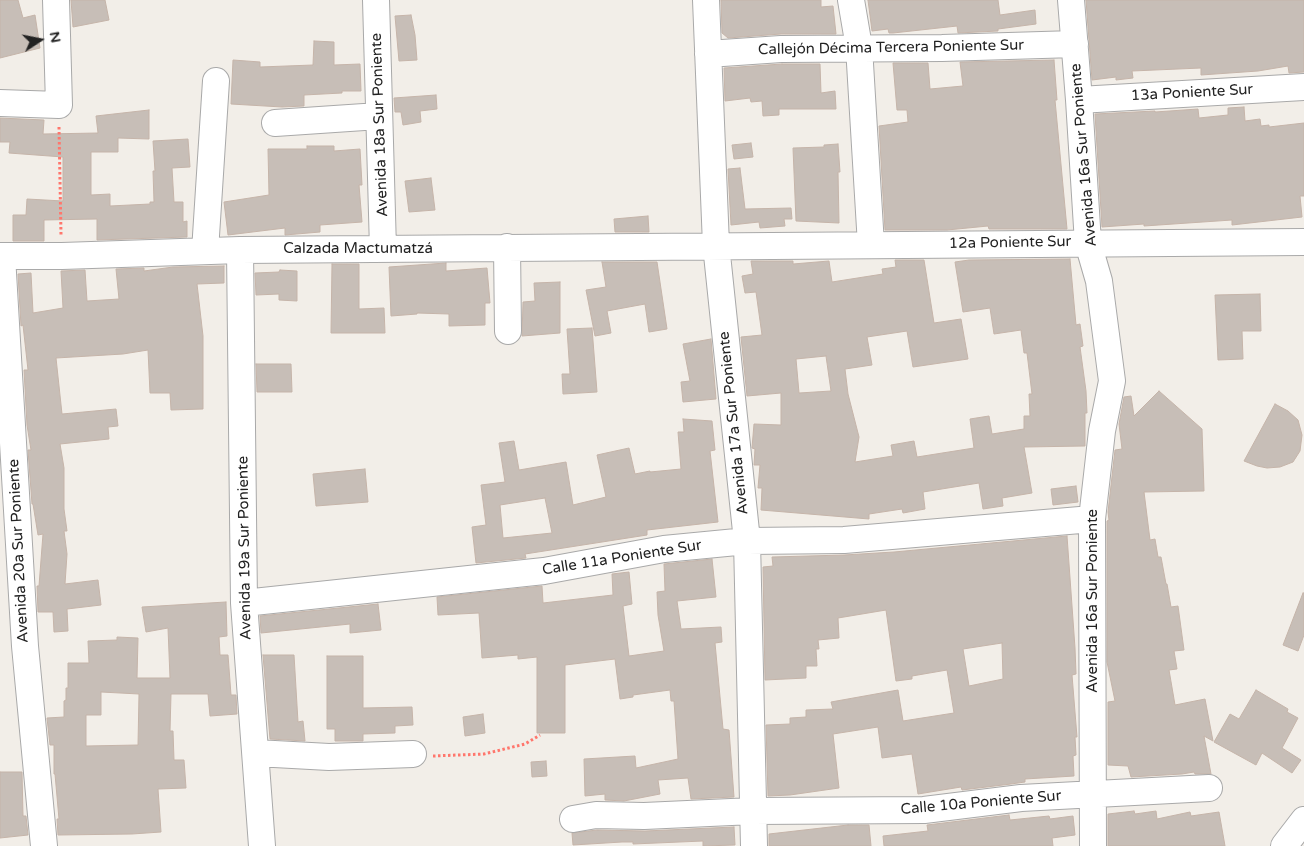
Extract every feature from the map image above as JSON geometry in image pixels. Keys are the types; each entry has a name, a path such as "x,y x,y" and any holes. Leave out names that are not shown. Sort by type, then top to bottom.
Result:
{"street":[{"path":"0,103 59,105 56,0"},
{"name":"Avenida 18a Sur Poniente","path":"376,0 383,249"},
{"name":"Avenida 17a Sur Poniente","path":"706,0 716,245 747,541 754,846"},
{"path":"851,0 859,48 871,244"},
{"name":"Avenida 16a Sur Poniente","path":"1070,0 1075,44 1088,243 1099,281 1112,381 1102,431 1092,519 1093,846"},
{"name":"Callejón Décima Tercera Poniente Sur","path":"708,54 782,49 942,48 1075,44"},
{"path":"205,250 216,81"},
{"name":"13a Poniente Sur","path":"1079,100 1304,87"},
{"path":"275,123 379,116"},
{"name":"12a Poniente Sur","path":"716,245 1304,242"},
{"name":"Calzada Mactumatzá","path":"1,256 62,256 205,250 716,245"},
{"path":"507,247 508,331"},
{"name":"Avenida 19a Sur Poniente","path":"240,250 244,603 262,846"},
{"name":"Avenida 20a Sur Poniente","path":"1,256 25,646 44,846"},
{"name":"Calle 11a Poniente Sur","path":"244,603 544,571 664,549 747,541 844,540 1092,519"},
{"path":"256,753 329,757 412,754"},
{"name":"Calle 10a Poniente Sur","path":"573,819 596,815 644,816 753,811 924,810 1021,798 1209,788"},
{"path":"1284,846 1304,820"}],"path":[{"path":"59,105 62,256"},
{"path":"412,754 438,756 484,754 525,744 540,736"}],"building":[{"path":"0,0 18,0 23,18 35,15 40,48 0,58"},
{"path":"71,0 105,0 109,20 73,27"},
{"path":"721,0 821,0 821,7 833,6 836,34 781,34 728,38 722,33"},
{"path":"868,0 998,0 1000,15 1035,10 1036,24 998,29 998,31 958,33 957,26 893,33 889,33 888,29 872,31"},
{"path":"1086,0 1304,0 1304,72 1289,73 1288,66 1258,71 1201,75 1201,68 1132,71 1133,78 1116,80 1116,77 1092,80"},
{"path":"411,15 417,60 399,61 395,16"},
{"path":"314,41 334,42 334,65 360,64 361,91 304,95 304,106 282,107 231,104 233,60 260,62 260,67 313,65"},
{"path":"1054,60 1057,100 1055,100 1067,229 989,229 988,226 947,230 885,230 879,126 908,122 907,110 897,110 893,63 928,63 930,89 963,86 960,62"},
{"path":"782,64 820,64 821,93 835,91 836,109 779,109 779,115 763,116 762,101 751,102 750,98 725,101 724,68"},
{"path":"436,95 437,109 420,111 421,122 403,125 401,112 395,112 394,98"},
{"path":"1244,107 1245,121 1260,119 1261,126 1269,125 1269,127 1304,123 1304,196 1300,196 1302,217 1232,225 1232,220 1102,227 1095,114 1198,109 1199,118 1228,115 1228,108"},
{"path":"149,110 149,139 118,138 118,152 91,152 91,195 110,194 110,206 150,204 150,202 154,202 153,171 155,171 153,141 188,139 190,167 172,168 174,202 183,202 183,222 187,221 187,237 97,240 97,219 44,220 44,241 13,241 13,215 26,215 27,199 63,201 63,157 9,153 10,142 0,142 0,118 44,120 43,134 98,133 96,116"},
{"path":"751,143 753,157 734,159 732,145"},
{"path":"838,144 840,172 838,172 839,223 796,221 793,148 824,147 824,145"},
{"path":"307,146 334,146 334,151 360,149 362,185 359,185 362,222 320,225 320,232 285,235 285,228 228,235 224,202 269,195 268,149 307,149"},
{"path":"740,168 745,209 791,208 792,219 784,219 785,226 760,228 759,222 731,225 728,169"},
{"path":"431,178 435,210 409,212 405,181"},
{"path":"648,216 649,232 615,232 614,219"},
{"path":"1070,259 1076,325 1080,324 1083,346 1080,347 1086,391 1085,446 1024,447 1032,493 1002,498 1003,506 983,509 979,483 923,492 925,509 903,513 902,509 869,514 869,519 761,510 762,488 758,488 760,465 754,465 755,449 752,448 754,424 781,425 781,393 747,396 741,337 762,335 756,292 745,293 742,276 753,274 751,261 793,261 793,264 829,261 832,282 883,274 882,269 896,267 895,260 924,260 934,323 961,319 968,359 913,367 907,331 867,337 872,365 845,369 848,394 859,437 855,462 893,456 891,445 914,441 917,457 974,448 970,419 989,416 992,434 1024,429 1024,416 1030,416 1029,394 1032,394 1027,353 1024,353 1021,330 994,334 990,308 963,312 955,262 969,260","holes":["826,356 831,391 799,393 796,359"]},
{"path":"602,262 657,262 667,329 649,332 645,304 607,311 611,333 595,336 586,290 606,287"},
{"path":"446,263 446,271 487,268 490,303 485,303 485,325 449,326 449,314 417,313 391,316 389,267"},
{"path":"332,264 359,264 359,309 384,308 385,333 331,333"},
{"path":"224,266 224,283 197,284 203,336 203,409 171,410 170,393 150,393 148,350 123,354 56,358 62,414 116,409 118,426 108,427 109,439 60,444 64,468 64,509 67,531 64,531 67,554 65,584 98,580 101,605 67,609 68,631 54,632 53,612 38,612 37,586 39,586 43,534 38,535 32,504 28,450 31,450 27,425 24,370 28,370 23,325 21,326 18,274 31,273 33,313 63,308 61,271 85,270 87,301 119,299 116,269 144,268 144,271 173,267"},
{"path":"280,270 297,271 297,301 279,300 279,294 256,295 255,273 279,272"},
{"path":"560,282 560,333 522,336 523,302 535,301 534,283"},
{"path":"1260,294 1261,331 1242,331 1243,359 1218,360 1215,295"},
{"path":"592,328 597,392 563,394 562,374 570,374 567,329"},
{"path":"711,339 716,399 683,402 681,382 690,381 683,344"},
{"path":"256,364 291,364 292,392 257,392"},
{"path":"1159,391 1202,429 1204,491 1144,492 1150,540 1155,539 1158,557 1161,557 1171,607 1178,606 1184,650 1174,651 1177,669 1169,670 1175,705 1205,699 1213,741 1204,736 1211,774 1195,774 1194,772 1131,777 1128,766 1108,765 1108,702 1115,701 1107,662 1107,521 1109,520 1108,512 1115,450 1122,449 1119,424 1124,397 1131,396 1134,416"},
{"path":"1275,404 1288,411 1298,420 1302,435 1300,451 1293,462 1280,467 1267,468 1244,461"},
{"path":"683,419 712,421 715,450 710,451 718,522 647,530 647,535 525,554 526,558 476,563 472,527 486,525 481,485 505,482 499,443 514,441 519,470 566,462 573,505 606,497 597,455 629,448 635,474 681,469 678,432 684,432","holes":["545,498 552,533 503,538 500,505"]},
{"path":"365,469 368,502 316,506 313,474"},
{"path":"1076,486 1078,502 1053,505 1051,489"},
{"path":"1067,536 1076,674 1072,675 1077,737 1075,737 1076,755 1073,756 1074,776 1025,779 1025,782 1011,784 962,790 961,787 918,794 912,754 882,758 878,727 833,734 839,788 768,796 766,725 790,724 790,718 806,717 806,710 833,709 831,702 898,690 903,721 954,713 947,670 912,676 912,679 896,681 886,610 838,618 839,638 818,640 819,649 816,649 817,666 806,666 806,678 765,680 763,567 773,566 772,557 894,552","holes":["1002,643 1003,679 969,686 963,649"]},
{"path":"712,559 716,597 677,601 681,629 721,627 722,642 715,643 723,729 729,730 734,797 691,799 688,778 658,780 660,794 624,801 605,800 605,794 585,796 584,759 635,756 636,768 678,759 674,701 671,701 670,690 633,695 633,697 620,699 615,659 565,665 565,733 537,733 537,657 518,659 518,655 482,658 479,613 438,615 437,597 542,586 543,603 613,595 612,574 629,572 632,604 623,606 629,656 664,651 658,615 657,592 665,591 664,564"},
{"path":"1303,593 1304,635 1298,651 1283,645"},
{"path":"226,602 227,636 219,637 220,655 228,655 231,695 236,695 237,714 210,716 208,694 171,694 170,731 173,731 174,760 184,760 186,788 158,789 161,832 58,835 57,819 59,819 54,774 54,745 50,745 47,718 64,717 64,701 66,700 66,688 68,688 68,663 89,663 88,641 117,640 117,637 138,638 137,678 170,678 168,628 146,632 142,607","holes":["101,692 139,694 138,745 86,746 86,715 101,715"]},
{"path":"378,604 381,630 350,633 350,624 261,633 260,616"},
{"path":"263,655 294,655 298,722 303,721 305,741 270,739"},
{"path":"327,656 363,656 363,708 412,707 413,725 395,726 395,733 363,734 363,741 335,741 335,729 327,729"},
{"path":"1256,690 1288,709 1287,712 1298,718 1282,748 1301,760 1292,773 1262,753 1256,765 1214,742 1230,714 1239,719"},
{"path":"483,714 485,733 465,736 463,717"},
{"path":"546,761 547,776 532,777 531,762"},
{"path":"0,772 22,772 23,816 26,816 28,835 0,838"},
{"path":"1134,811 1135,814 1156,811 1157,819 1190,812 1191,816 1219,812 1225,846 1108,846 1108,814"},
{"path":"1009,815 1010,820 1049,816 1050,819 1073,816 1075,835 1052,838 1053,846 884,846 883,836 928,831 927,825"},
{"path":"848,825 869,825 871,846 769,846 769,834"},
{"path":"734,827 735,845 703,846 703,841 573,845 572,833 597,830 645,831"}]}
